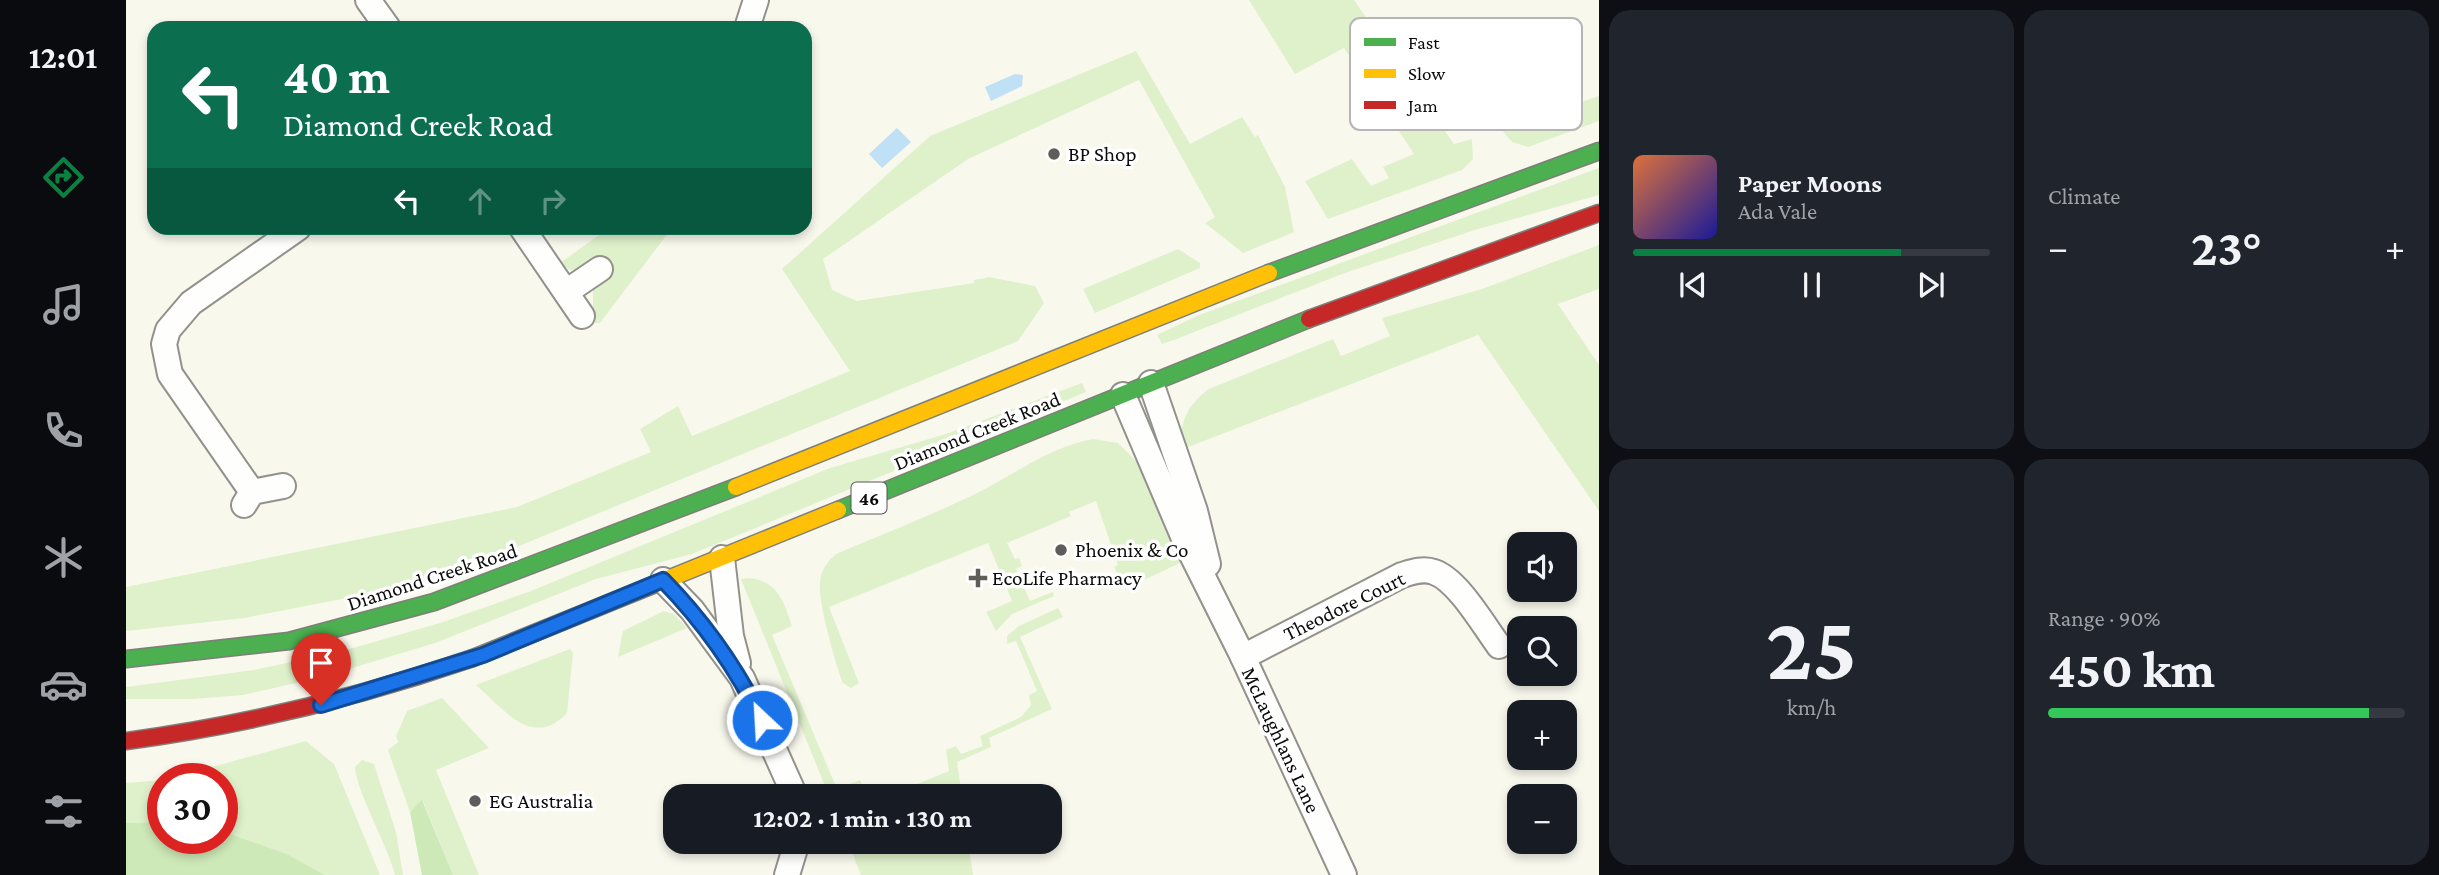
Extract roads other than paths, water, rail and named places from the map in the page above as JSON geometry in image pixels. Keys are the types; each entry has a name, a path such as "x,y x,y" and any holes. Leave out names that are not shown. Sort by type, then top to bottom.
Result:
{"main road":[{"name":"Diamond Creek Road","path":"126,659 289,641 434,602 814,457 1424,212 1599,151"},
{"name":"Diamond Creek Road","path":"126,741 223,727 372,691 509,645 1120,389 1145,374 1599,213"},
{"path":"1109,337 1125,348"},
{"path":"1109,337 1110,356"}],"street":[{"path":"369,0 383,21"},
{"path":"749,21 756,0"},
{"path":"283,486 248,499 170,374 164,344 168,330 191,303 288,235"},
{"path":"527,235 582,316"},
{"path":"566,292 600,269"},
{"name":"McLaughlans Lane","path":"1145,374 1195,512 1219,606"},
{"name":"McLaughlans Lane","path":"1120,389 1154,474 1219,606 1344,875"},
{"path":"722,558 731,636 742,678 790,784"},
{"name":"Theodore Court","path":"1243,657 1402,575 1419,570 1435,572 1446,580 1462,596 1499,646"},
{"path":"663,580 692,610 742,678"},
{"path":"786,875 793,854"}],"water":[{"path":"1015,74 1023,75 1022,86 991,101 985,87"},
{"path":"897,128 911,142 882,168 869,154"}],"place":[{"name":"BP Shop","path":"1054,154"},
{"name":"Phoenix & Co","path":"1061,550"},
{"name":"EcoLife Pharmacy","path":"978,578"},
{"name":"EG Australia","path":"475,801"}]}
